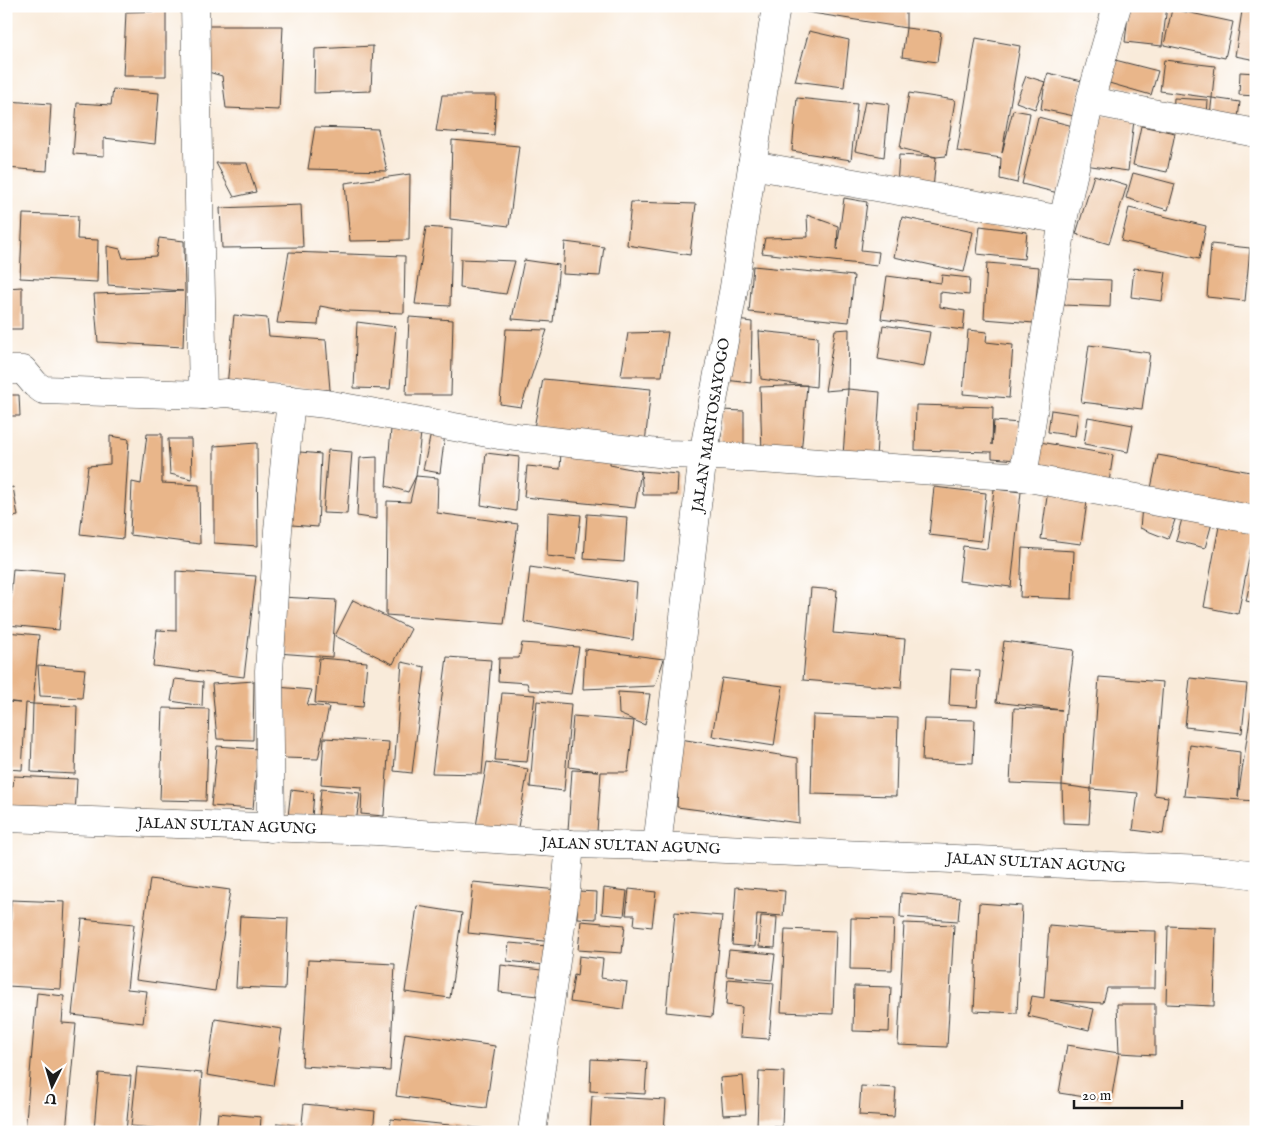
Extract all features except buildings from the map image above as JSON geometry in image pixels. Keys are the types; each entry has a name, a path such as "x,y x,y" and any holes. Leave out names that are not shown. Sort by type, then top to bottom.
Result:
{"street":[{"path":"195,6 204,395"},
{"name":"JALAN MARTOSAYOGO","path":"657,846 703,455 734,287 776,6"},
{"path":"1023,477 1063,220 1090,101 1117,6"},
{"path":"1090,101 1256,133"},
{"path":"752,166 1063,220"},
{"path":"6,370 23,370 43,390 204,395 226,393 326,404 499,435 666,454 1023,477 1256,520"},
{"path":"271,828 269,671 278,530 291,400"},
{"name":"JALAN SULTAN AGUNG","path":"6,818 376,831 570,844 657,846 1226,871 1256,875"},
{"path":"532,1132 566,888 570,844"}]}
